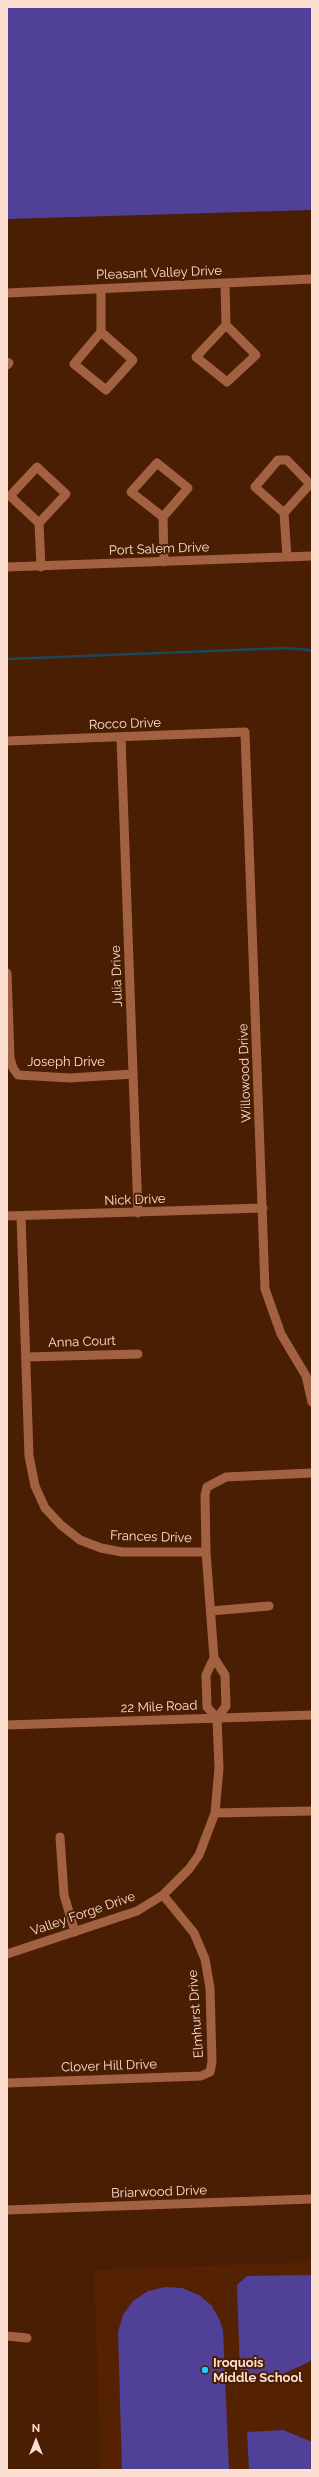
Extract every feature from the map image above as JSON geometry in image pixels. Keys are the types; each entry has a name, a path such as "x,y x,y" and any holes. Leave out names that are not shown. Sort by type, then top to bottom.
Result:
{"street":[{"name":"Pleasant Valley Drive","path":"7,293 312,279"},
{"path":"225,284 226,325 256,355 227,382 196,357 226,325"},
{"path":"101,289 101,332 74,364 106,390 133,360 101,332"},
{"path":"7,362 9,363 7,365"},
{"path":"284,513 310,484 287,460 278,460 255,487 284,513 287,558"},
{"path":"163,518 131,492 157,464 188,488 163,518 164,562"},
{"path":"39,523 66,494 37,467 10,496 39,523 41,567"},
{"name":"Port Salem Drive","path":"7,567 41,567 312,556"},
{"name":"Rocco Drive","path":"7,741 121,738 245,732"},
{"name":"Willowood Drive","path":"245,732 266,1289 270,1306 281,1334 306,1376 312,1402"},
{"name":"Julia Drive","path":"121,738 138,1213"},
{"name":"Joseph Drive","path":"7,972 10,1058 13,1068 18,1074 70,1078 133,1074"},
{"name":"Nick Drive","path":"7,1216 263,1208"},
{"name":"Frances Drive","path":"20,1216 29,1456 35,1486 45,1508 61,1525 80,1540 101,1548 122,1552 206,1552"},
{"name":"Anna Court","path":"26,1357 138,1354"},
{"name":"Valley Forge Drive","path":"217,1718 207,1707 206,1702 206,1675 214,1658 206,1552 205,1495 207,1487 226,1477 312,1474"},
{"path":"211,1611 269,1606"},
{"name":"Valley Forge Drive","path":"7,1954 123,1917 163,1895 189,1869 199,1855 216,1813 219,1768 217,1718 226,1706 225,1675 214,1658"},
{"name":"22 Mile Road","path":"7,1725 312,1715"},
{"path":"216,1813 312,1810"},
{"path":"60,1838 64,1895 75,1932"},
{"name":"Elmhurst Drive","path":"163,1895 194,1933 205,1959 210,1988 212,2062 210,2072"},
{"name":"Clover Hill Drive","path":"7,2083 202,2076 210,2072"},
{"name":"Briarwood Drive","path":"7,2210 312,2199"},
{"path":"7,2336 27,2338"}],"shaded area":[{"path":"7,7 312,7 312,210 7,219"},
{"name":"Iroquois Middle School","path":"312,2262 312,2470 101,2470 94,2270"},
{"path":"312,2275 312,2358 309,2362 283,2374 240,2374 237,2285 247,2276"},
{"path":"165,2287 182,2288 199,2295 212,2306 220,2321 223,2330 229,2470 122,2470 118,2332 123,2315 133,2301 148,2291"},
{"path":"283,2430 312,2442 312,2470 249,2470 247,2432"}],"waterway":[{"path":"7,659 287,648 309,650 312,652"}],"place":[{"name":"Iroquois Middle School","path":"205,2370"}]}
